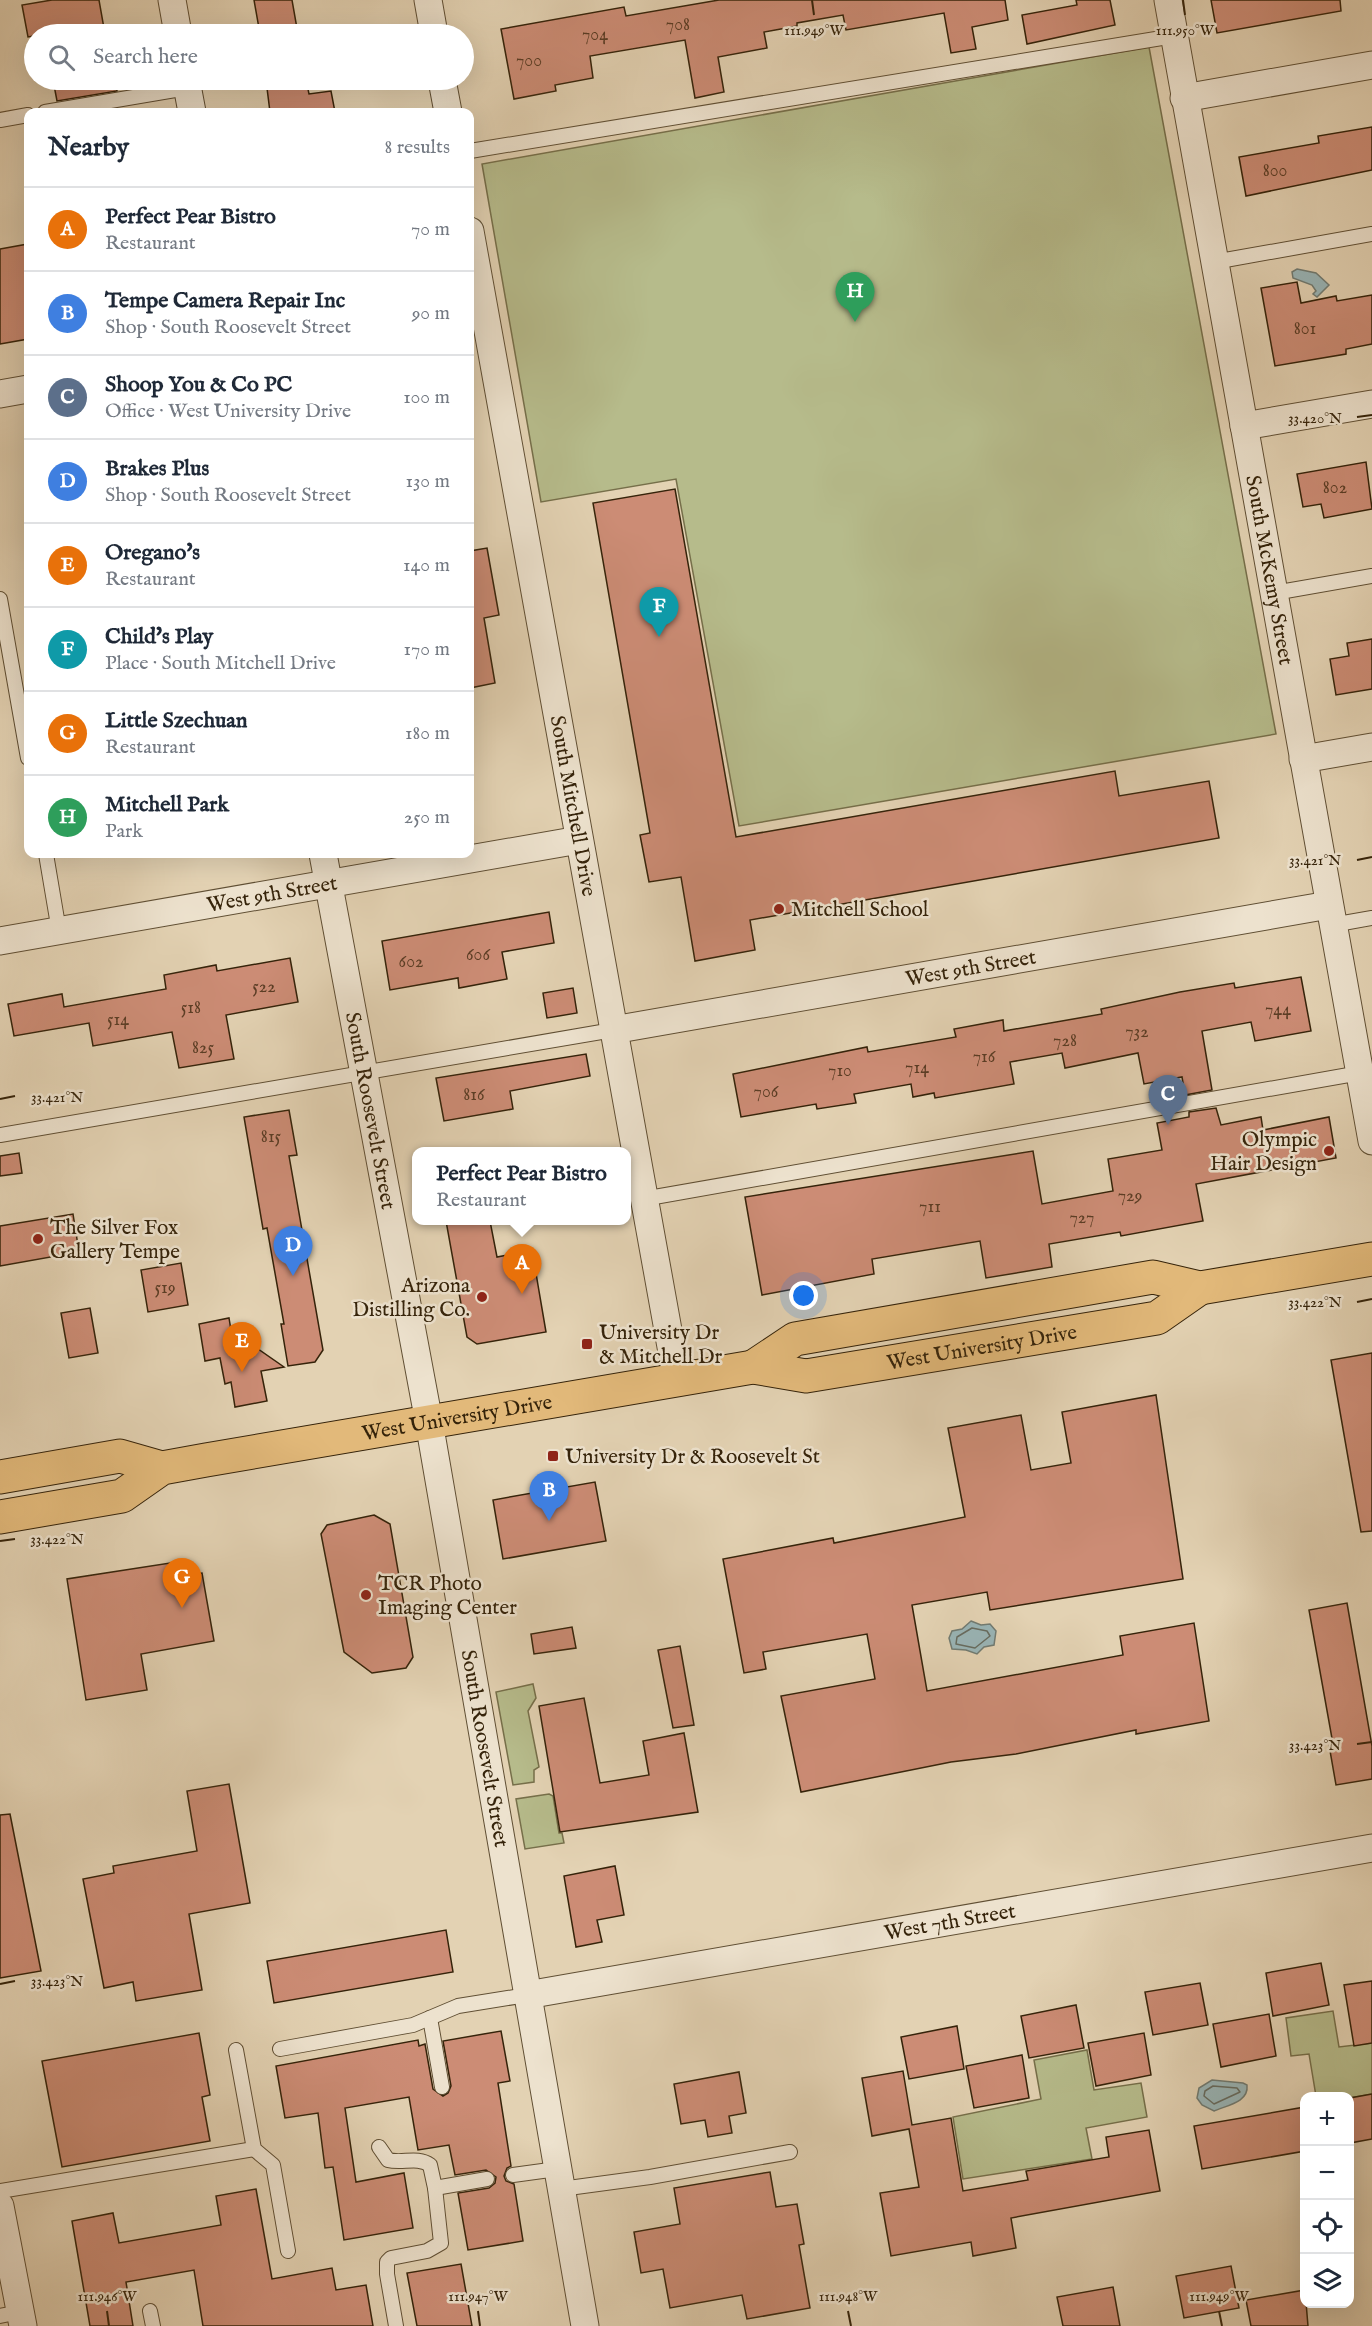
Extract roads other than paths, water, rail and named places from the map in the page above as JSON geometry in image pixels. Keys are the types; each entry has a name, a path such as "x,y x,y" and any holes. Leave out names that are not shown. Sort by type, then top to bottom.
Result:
{"main road":[{"name":"West University Drive","path":"0,1518 122,1496 162,1468 753,1366 795,1339 1154,1277 1200,1288 1372,1259"},
{"name":"West University Drive","path":"0,1477 120,1456 162,1468"}],"street":[{"path":"172,0 176,24"},
{"path":"428,0 432,24"},
{"name":"South McKemy Street","path":"1168,0 1372,1141"},
{"path":"1184,98 1372,65"},
{"path":"444,90 447,108"},
{"name":"South Mitchell Drive","path":"474,277 477,312 579,840 677,1380"},
{"path":"0,394 24,390"},
{"path":"1244,426 1372,404"},
{"path":"1303,759 1372,747"},
{"name":"West 9th Street","path":"0,941 579,840"},
{"name":"South Roosevelt Street","path":"324,858 429,1422 585,2326"},
{"name":"West 9th Street","path":"612,1030 1330,915"},
{"name":"West 7th Street","path":"527,1995 1372,1848"},
{"path":"0,2206 14,2318"}],"lane":[{"path":"474,150 1174,36"},
{"path":"75,108 188,93"},
{"path":"0,120 24,116"},
{"path":"1214,262 1372,234"},
{"path":"1274,593 1372,576"},
{"path":"0,599 24,735"},
{"path":"47,858 59,931"},
{"path":"1330,915 1372,918"},
{"path":"0,1135 612,1030"},
{"path":"643,1199 1360,1073"},
{"path":"280,2049 413,2025 458,2006 527,1995"},
{"path":"430,2018 442,2087"},
{"path":"236,2050 254,2149 273,2165 288,2251"},
{"path":"379,2147 387,2160 397,2163 425,2161 430,2165 441,2243 437,2248 391,2258 387,2262 396,2326"},
{"path":"0,2191 254,2149"},
{"path":"513,2175 559,2179 650,2177 790,2152"},
{"path":"435,2188 487,2179"},
{"path":"150,2311 153,2326"}],"water":[{"path":"1297,269 1316,273 1329,285 1317,297 1313,294 1316,291 1312,285 1293,278 1292,272"},
{"path":"971,1621 981,1625 990,1624 996,1631 994,1645 984,1647 977,1654 952,1649 949,1638 952,1631 962,1629"},
{"path":"1212,2080 1243,2083 1247,2085 1247,2091 1241,2099 1214,2111 1202,2105 1197,2098 1199,2088"}],"place":[{"name":"Mitchell Park","path":"855,322"},
{"name":"Child's Play","path":"659,637"},
{"name":"Mitchell School","path":"779,909"},
{"name":"Shoop You & Co PC","path":"1168,1125"},
{"name":"Olympic Hair Design","path":"1329,1151"},
{"name":"The Silver Fox Gallery Tempe","path":"38,1239"},
{"name":"Brakes Plus","path":"293,1276"},
{"name":"Perfect Pear Bistro","path":"522,1294"},
{"name":"Arizona Distilling Co.","path":"482,1297"},
{"name":"University Dr & Mitchell Dr","path":"587,1344"},
{"name":"Oregano's","path":"242,1372"},
{"name":"University Dr & Roosevelt St","path":"553,1456"},
{"name":"Tempe Camera Repair Inc","path":"549,1521"},
{"name":"TCR Photo Imaging Center","path":"366,1595"},
{"name":"Little Szechuan","path":"182,1608"}]}
